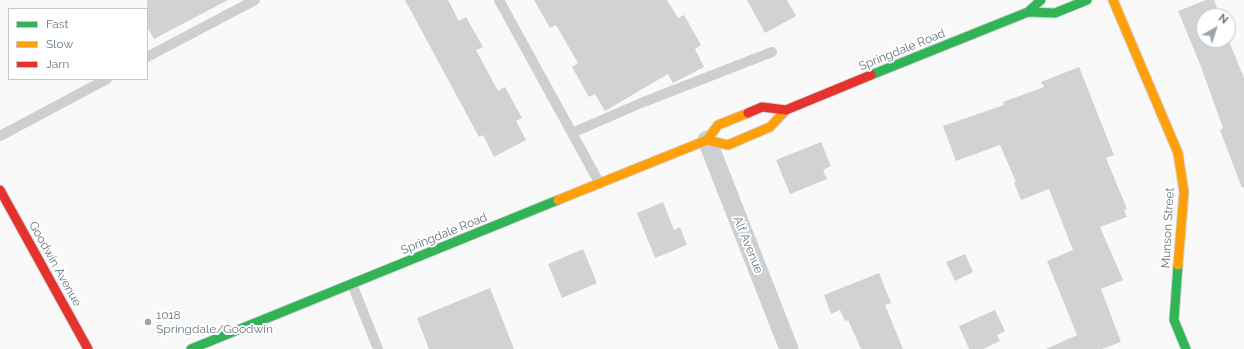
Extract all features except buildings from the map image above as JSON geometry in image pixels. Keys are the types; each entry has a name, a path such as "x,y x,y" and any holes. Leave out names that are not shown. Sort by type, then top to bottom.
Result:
{"main road":[{"name":"Springdale Road","path":"707,140 728,144 770,127 786,110 1028,12 1041,0"},
{"name":"Springdale Road","path":"1028,12 1055,13 1087,0"},
{"name":"Munson Street","path":"1113,0 1178,153 1184,192 1174,320 1186,349"},
{"name":"Springdale Road","path":"191,349 707,140 718,125 749,112 762,108 786,110"},
{"name":"Goodwin Avenue","path":"0,190 88,349"}],"street":[{"name":"Alf Avenue","path":"707,140 789,349"}],"lane":[{"path":"148,56 255,0"},
{"path":"499,0 600,184"},
{"path":"572,133 641,103 772,52"},
{"path":"0,136 105,80"},
{"path":"352,284 378,349"}],"traffic: fast":[{"path":"871,75 1028,12 1041,0"},
{"path":"1028,12 1055,13 1087,0"},
{"path":"191,349 558,200"},
{"path":"1178,265 1174,320 1186,349"}],"traffic: slow":[{"path":"1113,0 1178,153 1184,192 1178,265"},
{"path":"707,140 728,145 770,127 786,110"},
{"path":"558,200 707,140 718,125 748,113"}],"traffic: jam":[{"path":"748,113 762,107 786,110 871,75"},
{"path":"0,190 88,349"}],"place":[{"name":"1018 Springdale/Goodwin","path":"148,322"}]}
